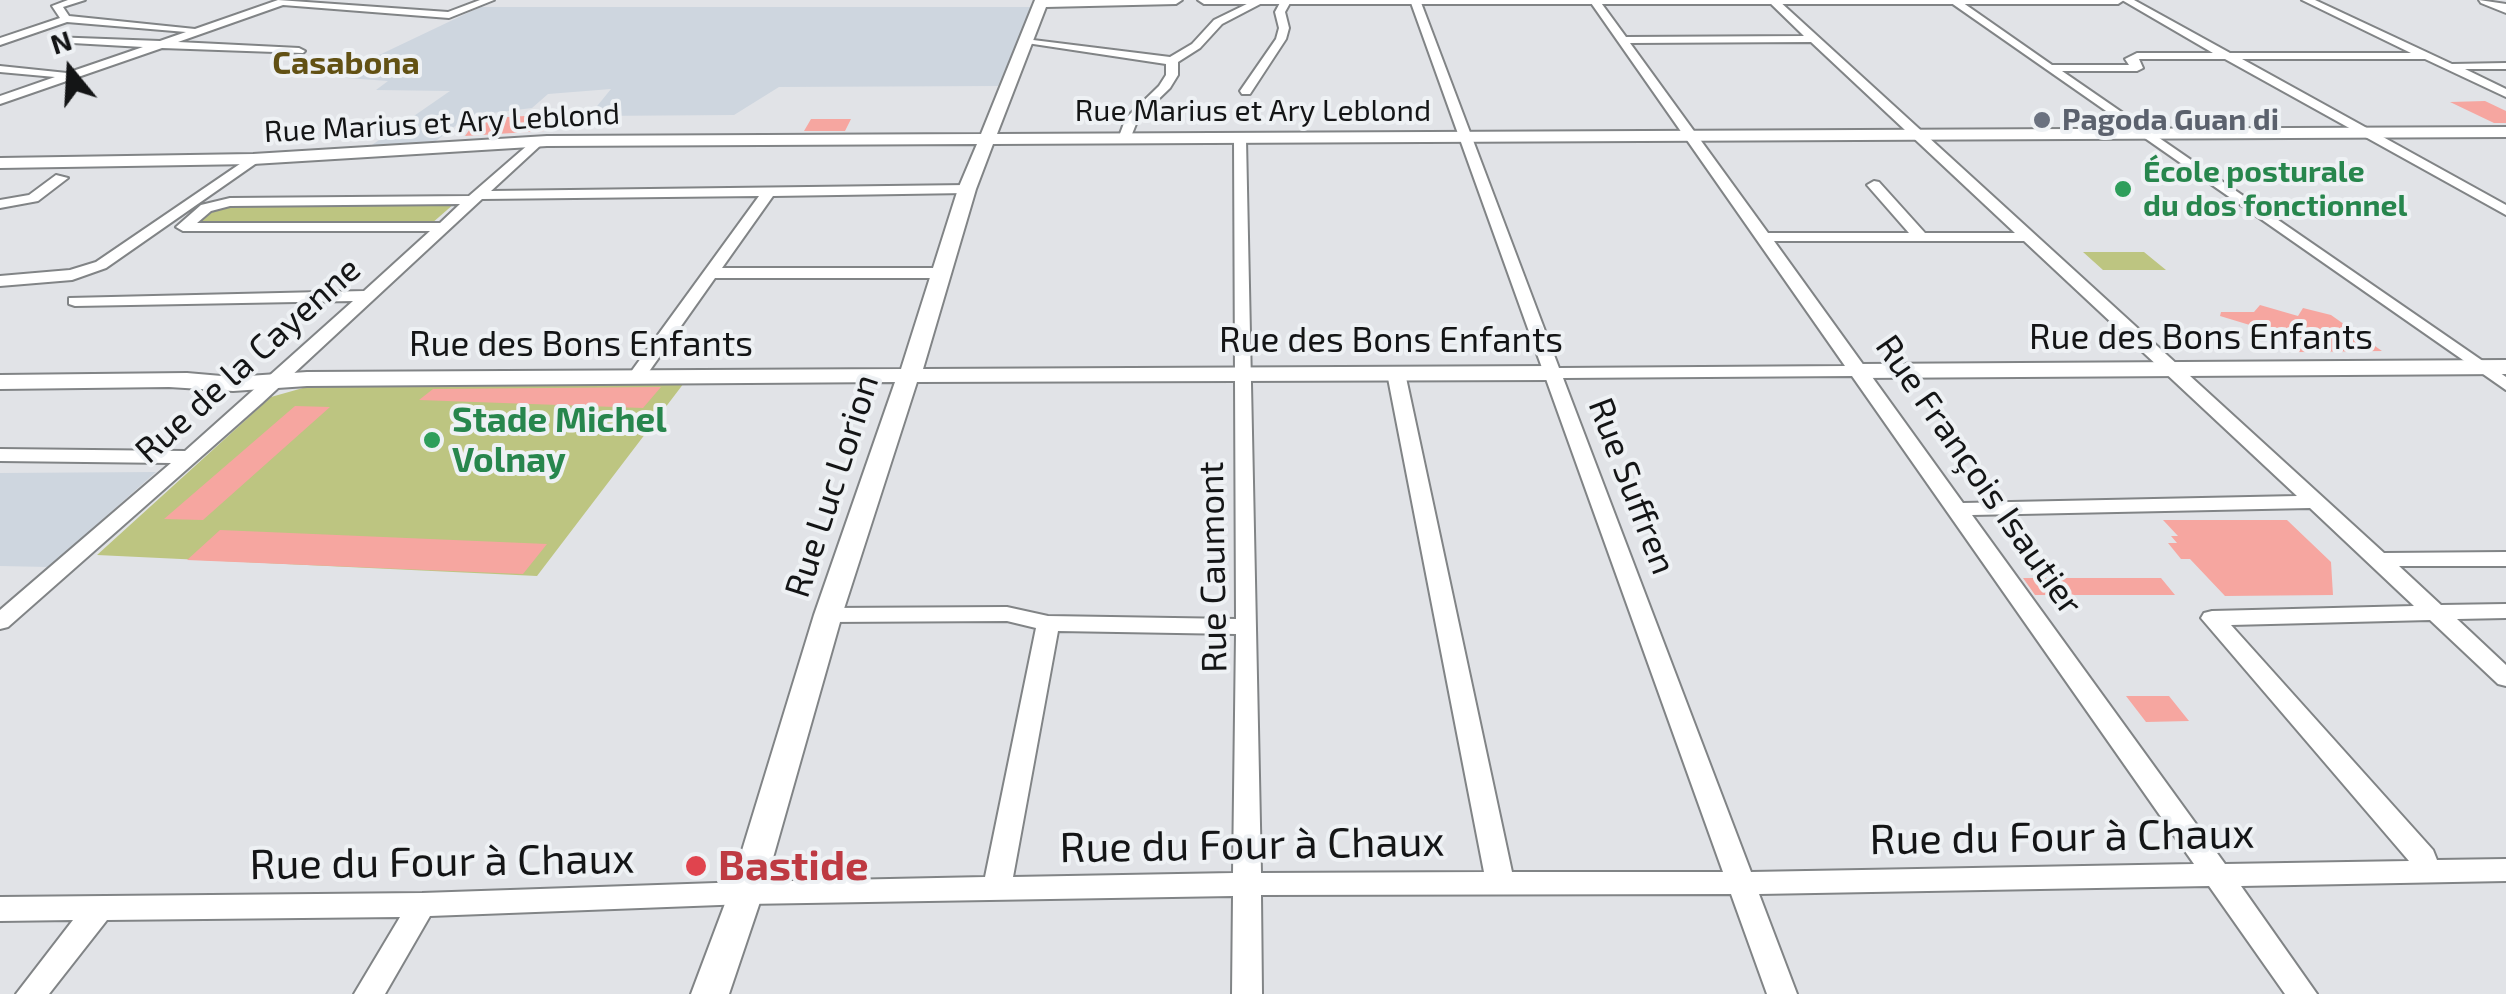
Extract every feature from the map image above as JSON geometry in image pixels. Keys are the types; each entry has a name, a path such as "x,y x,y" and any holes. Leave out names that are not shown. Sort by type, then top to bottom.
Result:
{"street":[{"path":"66,19 58,4 80,0"},
{"path":"0,100 285,1 449,15 489,0"},
{"path":"1047,2 1176,0"},
{"path":"1204,0 2118,0"},
{"path":"1772,0 2506,678"},
{"path":"1952,0 2506,385"},
{"path":"2127,0 2506,210"},
{"path":"2307,0 2506,93"},
{"path":"2485,0 2506,9"},
{"name":"Rue Suffren","path":"1416,1 1782,994"},
{"name":"Rue François Isautier","path":"1595,1 2302,994"},
{"name":"Rue Luc Lorion","path":"710,994 746,893 828,615 943,273 967,189 1025,42 1047,2"},
{"path":"1025,42 1172,60 1196,46 1218,22 1260,2"},
{"path":"1246,91 1281,39 1284,28 1280,12 1284,3"},
{"path":"0,42 66,19 202,30"},
{"path":"55,39 299,51"},
{"path":"1623,40 1814,39"},
{"path":"2050,68 2137,68 2130,59 2137,56 2427,56"},
{"path":"1124,139 1132,118 1164,88 1172,74 1172,60"},
{"path":"2449,66 2506,66"},
{"path":"0,70 74,74"},
{"path":"994,122 1016,140"},
{"name":"Rue Marius et Ary Leblond","path":"0,163 254,159 537,142 2506,132"},
{"name":"Rue Caumont","path":"1240,139 1247,994"},
{"name":"Rue de la Cayenne","path":"0,622 277,380 537,142"},
{"path":"0,281 62,276 101,265 254,159"},
{"path":"0,204 32,198 61,178"},
{"path":"1874,185 1922,237"},
{"path":"442,227 184,227 206,208 230,202 967,189"},
{"path":"636,376 768,193"},
{"path":"1766,237 2028,237"},
{"path":"712,273 943,273"},
{"path":"75,301 367,296"},
{"name":"Rue des Bons Enfants","path":"0,382 233,384 277,380 636,376 2506,368"},
{"path":"1396,374 1500,882"},
{"path":"0,455 190,457"},
{"path":"1956,508 2315,502"},
{"path":"2377,560 2506,559"},
{"path":"2427,870 2424,858 2212,618 2506,610"},
{"path":"828,615 1007,614 1048,623 1247,628"},
{"path":"998,889 1048,623"},
{"name":"Rue du Four à Chaux","path":"0,909 422,905 746,893 1247,884 1740,883 2506,870"},
{"path":"369,994 422,905"},
{"path":"31,994 100,908"}],"shaded area":[{"path":"480,7 1033,7 998,86 779,87 734,115 589,116 611,89 548,94 532,108 468,116 432,144 369,147 450,91 376,90 388,81 333,77"},
{"path":"156,472 49,567 0,566 0,473"}],"green space":[{"path":"455,203 431,224 196,223 222,206"},
{"path":"2083,252 2144,252 2166,270 2103,270"},
{"name":"Stade Michel Volnay","path":"684,383 537,576 97,555 271,397 310,386"}],"building":[{"path":"2485,101 2506,111 2506,123 2494,123 2450,102"},
{"path":"556,114 544,131 465,136 477,119"},
{"path":"811,119 851,119 845,131 804,131"},
{"path":"2260,305 2298,316 2303,308 2331,315 2382,351 2298,352 2306,342 2220,316 2221,312 2254,312"},
{"path":"661,387 643,408 419,400 433,389"},
{"path":"295,406 330,407 203,520 164,519"},
{"path":"2163,520 2287,520 2331,562 2333,595 2225,596 2190,559 2181,559 2168,543 2177,543 2171,536 2178,536"},
{"path":"220,530 547,544 523,574 187,560"},
{"path":"2023,578 2161,578 2175,595 2035,595"},
{"path":"2126,696 2169,696 2189,721 2146,722"}],"place":[{"name":"Pagoda Guan di","path":"2042,120"},
{"name":"École posturale du dos fonctionnel","path":"2123,189"},
{"name":"Stade Michel Volnay","path":"432,440"},
{"name":"Bastide","path":"696,866"}],"district":[{"name":"Casabona","path":"346,63"}]}
